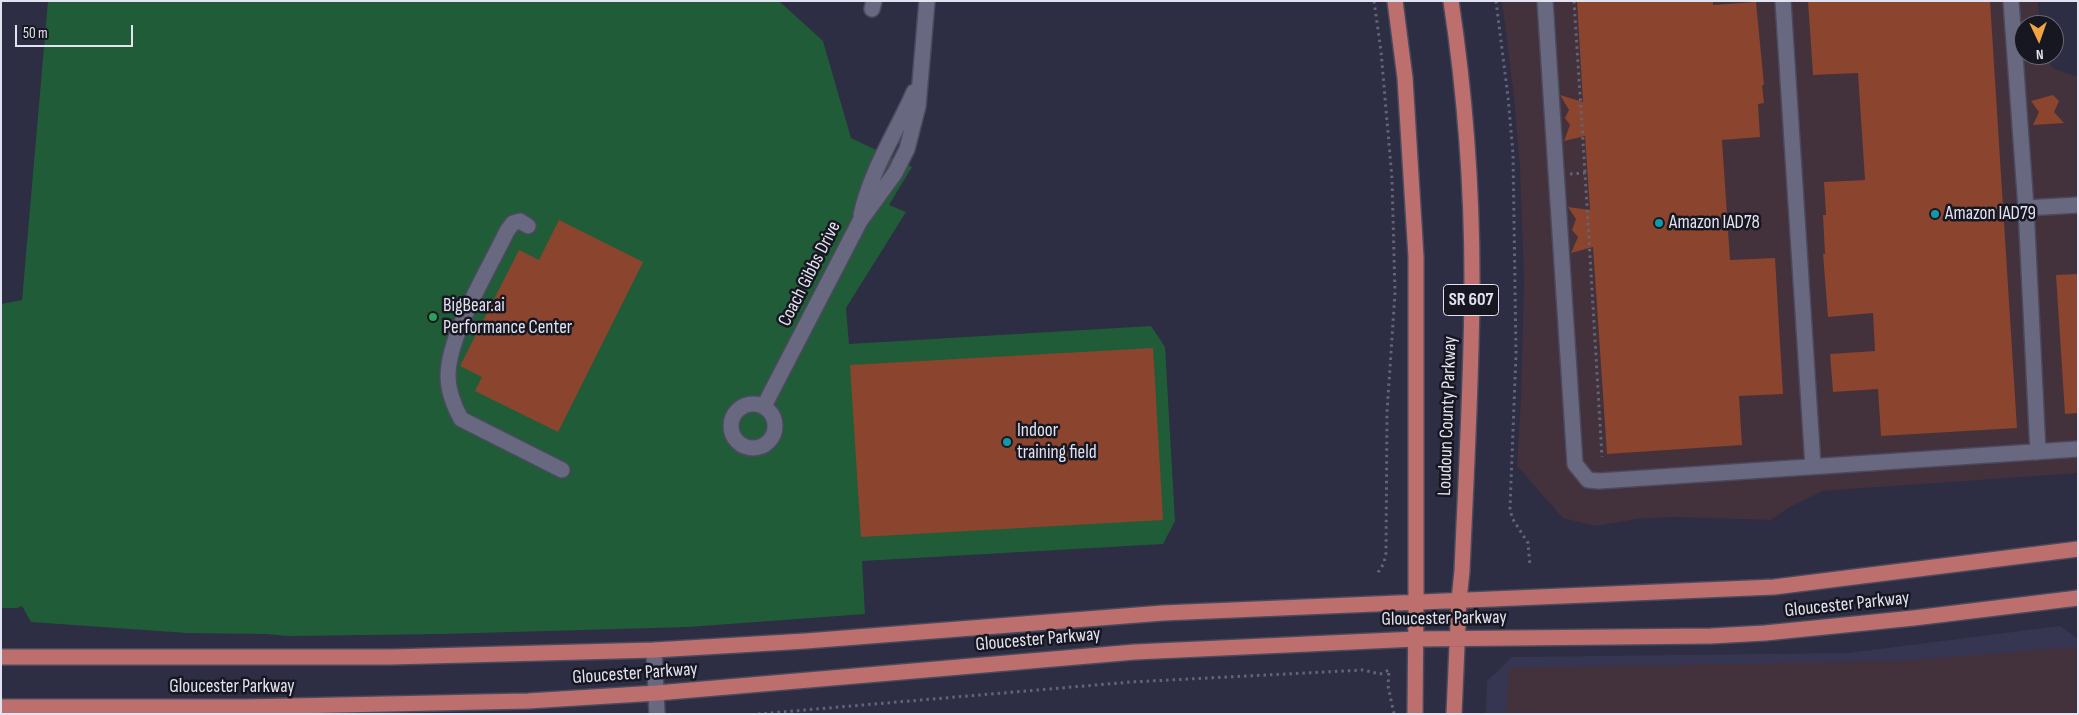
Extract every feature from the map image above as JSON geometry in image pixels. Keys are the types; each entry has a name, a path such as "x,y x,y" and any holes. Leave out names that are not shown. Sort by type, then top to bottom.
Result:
{"main road":[{"name":"Loudoun County Parkway","path":"1395,1 1405,78 1416,256 1415,714"},
{"name":"Loudoun County Parkway","path":"1450,1 1458,48 1470,213 1472,270 1462,570 1454,714"},
{"name":"Gloucester Parkway","path":"1,657 488,655 654,650 806,641 1162,613 1774,587 2078,550"},
{"name":"Gloucester Parkway","path":"1,707 244,707 463,703 657,693 1135,652 1416,638 1711,636 1756,633 1830,627 2078,598"}],"street":[{"name":"Coach Gibbs Drive","path":"764,406 860,221 866,192 876,168 904,115 920,79 927,1"},
{"path":"1545,1 1575,464 1588,480 1599,481 2078,449"},
{"path":"1783,1 1813,466"},
{"path":"2011,1 2026,208 2038,452"},
{"path":"2026,208 2078,205"},
{"path":"528,226 520,221 513,223 506,231 469,307 452,349 448,378 454,406 461,419 562,470"},
{"path":"654,650 657,714"}],"path":[{"path":"1374,1 1381,51 1392,179 1395,293 1387,412 1386,553 1384,563 1377,574"},
{"path":"1496,1 1513,154 1516,354 1510,508 1512,518 1528,543 1530,566"},
{"path":"1574,1 1602,457"},
{"path":"1557,174 1585,174"},
{"path":"758,714 1131,682 1363,670 1380,674 1389,670 1388,686 1394,714"}],"shaded area":[{"path":"1502,1 2038,1 2039,15 2014,15 2014,65 2051,65 2053,68 2078,77 2078,473 1823,491 1788,508 1771,520 1674,517 1637,519 1595,526 1563,518 1517,466 1524,281 1520,168 1514,98"},
{"path":"2060,626 2078,639 2078,714 1486,714 1487,681 1512,657 1848,653"},
{"path":"2078,647 2078,714 1506,714 1509,668 1899,661"}],"green space":[{"name":"BigBear.ai Performance Center","path":"48,1 779,1 823,41 851,138 912,167 889,205 906,212 846,308 849,344 1151,326 1165,347 1175,521 1163,544 862,561 865,614 688,627 289,636 187,633 31,622 22,606 17,608 1,608 1,304 22,300"}],"building":[{"name":"Amazon IAD78","path":"1577,1 1713,1 1713,5 1756,2 1764,85 1762,85 1764,103 1758,104 1760,137 1722,140 1730,260 1775,258 1783,394 1739,396 1742,445 1607,454 1593,247 1571,253 1578,237 1572,230 1576,219 1568,207 1590,210 1585,136 1564,141 1570,125 1565,118 1569,110 1560,95 1583,102"},
{"name":"Amazon IAD79","path":"1808,1 1990,1 2017,428 1881,436 1878,389 1833,392 1830,354 1875,351 1873,313 1828,317 1823,254 1825,254 1823,215 1826,215 1824,182 1865,180 1858,73 1813,75"},
{"path":"2053,95 2059,101 2054,112 2064,123 2033,125 2039,112 2031,101"},
{"path":"559,220 643,262 558,432 475,391 482,377 460,366 519,250 539,260"},
{"path":"2078,274 2078,413 2065,414 2056,275"},
{"name":"Indoor training field","path":"1153,348 1163,520 861,537 850,365"}],"place":[{"name":"Amazon IAD79","path":"1935,214"},
{"name":"Amazon IAD78","path":"1659,223"},
{"name":"BigBear.ai Performance Center","path":"433,317"},
{"name":"Indoor training field","path":"1007,442"}]}
